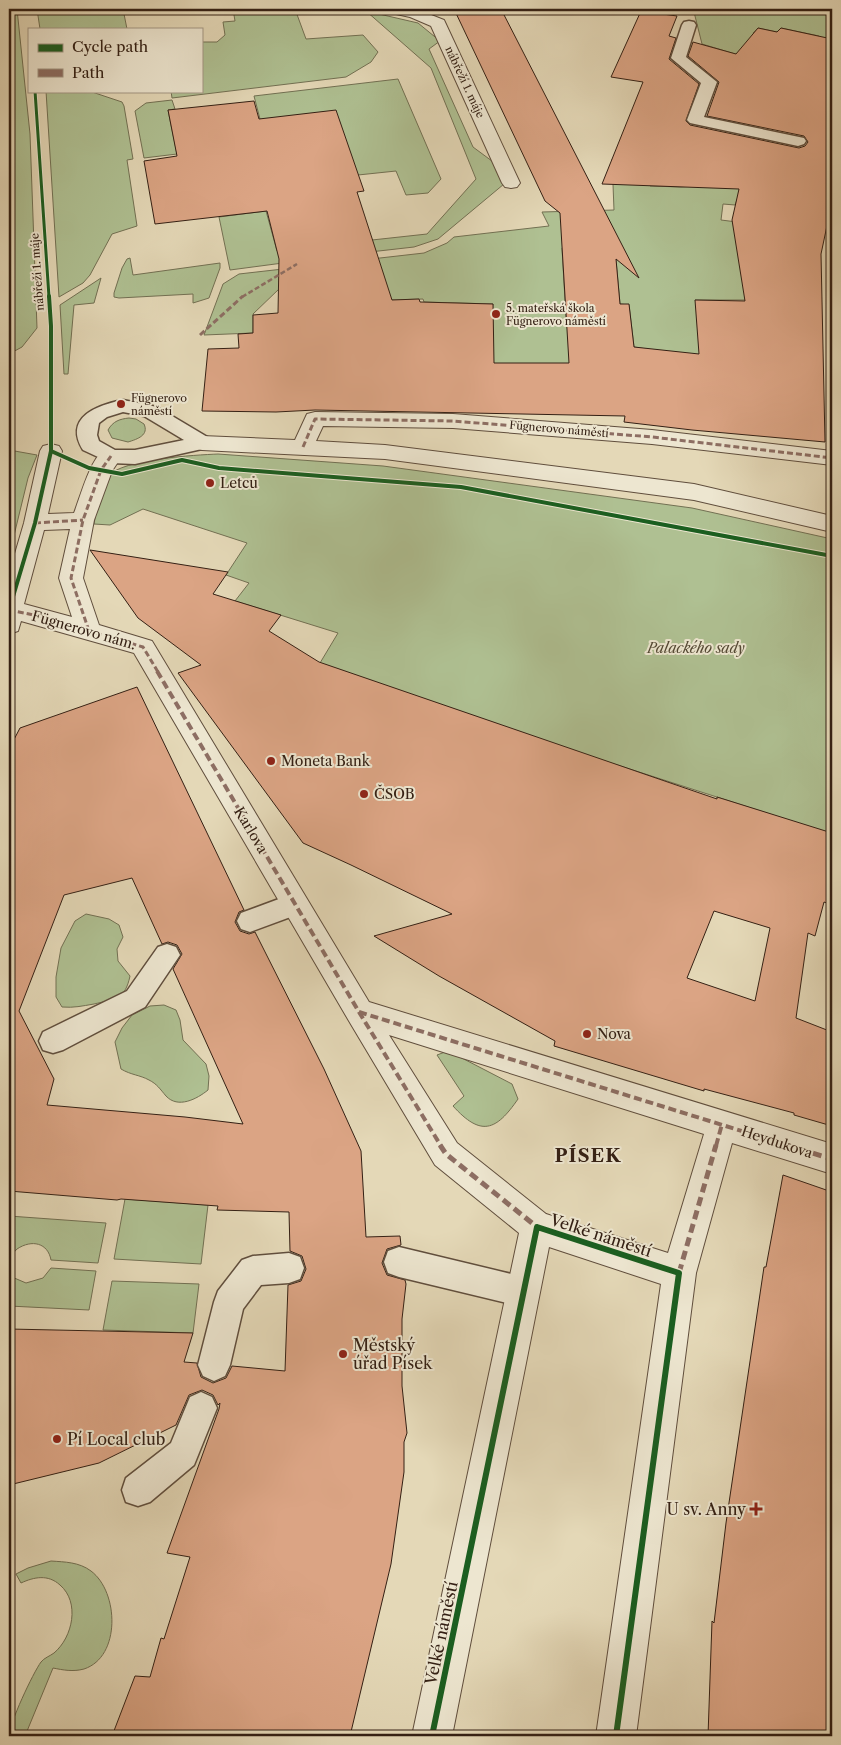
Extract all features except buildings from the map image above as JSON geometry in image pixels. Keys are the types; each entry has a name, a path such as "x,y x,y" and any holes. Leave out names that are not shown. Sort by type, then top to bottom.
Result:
{"street":[{"name":"nábřeží 1. máje","path":"393,9 414,13 438,22 512,183"},
{"name":"Fügnerovo náměstí","path":"303,448 315,419 453,421 652,437 832,458"},
{"path":"202,443 385,452 694,492 832,524"},
{"name":"Fügnerovo nám.","path":"51,451 35,523 9,615 39,616 143,647"},
{"path":"89,631 71,578 83,520 101,470 111,456"},
{"path":"35,523 83,520"},
{"name":"Karlova","path":"143,647 359,1012"},
{"path":"359,1012 722,1124 679,1273 616,1736"},
{"name":"Velké náměstí","path":"359,1012 446,1154 537,1227 679,1273"},
{"name":"Heydukova","path":"722,1124 832,1159"},
{"name":"Velké náměstí","path":"432,1736 537,1227"}],"lane":[{"path":"689,25 678,58 709,82 695,120 798,141"},
{"path":"123,406 150,410 202,443 135,457 111,456 90,445 86,435 88,425 100,411 123,406"},
{"path":"250,921 295,904"},
{"path":"53,1040 136,999 167,955"},
{"path":"399,1262 524,1292"},
{"path":"214,1365 229,1302 253,1271 289,1268"},
{"path":"138,1490 183,1454 201,1408"}],"green space":[{"path":"9,9 17,9 30,134 37,328 22,347 9,354"},
{"path":"37,9 123,9 127,28 40,28"},
{"path":"233,9 295,9 306,39 363,35 378,52 371,62 346,77 172,98 171,92 202,92 202,42 217,42 225,35 223,22 235,21"},
{"path":"652,9 832,9 832,42 818,38 819,36 781,28 777,32 758,28 753,33 808,76 702,44 694,12"},
{"path":"366,11 418,23 440,41 429,49 473,147 500,167 504,184 438,239 414,247 361,253 372,240 427,234 476,179 431,68"},
{"path":"398,79 441,179 428,193 406,195 396,171 358,175 260,119 254,96"},
{"path":"46,92 92,92 122,102 124,106 133,159 127,160 137,226 112,234 90,275 83,283 59,297"},
{"path":"172,100 175,109 168,110 177,154 144,158 135,111 146,103"},
{"path":"612,159 649,161 650,186 681,187 744,182 735,205 723,204 721,220 761,225 745,300 695,300 743,364 634,347 629,305 620,304 615,249 562,248 566,317 571,317 574,373 487,371 493,304 424,302 423,299 392,300 279,289 253,314 253,333 204,335 223,284 239,274 424,253 447,243 454,237 549,226 542,212 614,210"},
{"path":"266,211 277,251 309,247 298,261 230,270 219,217"},
{"path":"130,258 133,275 220,263 220,268 209,298 193,303 193,294 114,297 122,268 127,259"},
{"path":"101,278 94,303 74,305 68,374 64,374 60,305"},
{"path":"129,418 136,419 144,424 144,434 128,442 112,438 108,430 112,424"},
{"path":"9,450 37,455 28,478 9,556"},
{"name":"Palackého sady","path":"218,454 383,466 692,508 832,539 832,834 586,755 320,663 338,633 235,601 249,583 226,575 247,543 143,509 110,525 94,524 102,487 108,476 116,470 160,459"},
{"path":"86,914 109,919 119,925 123,937 117,949 118,961 130,976 128,984 122,994 113,999 82,1006 62,1007 56,997 56,977 61,948 75,921"},
{"path":"164,1005 176,1010 180,1020 183,1040 206,1064 209,1076 208,1090 198,1097 187,1101 176,1102 171,1100 146,1078 121,1069 115,1042 122,1028 132,1015 150,1006"},
{"path":"445,1052 458,1056 512,1084 518,1099 503,1118 488,1126 480,1126 463,1116 453,1106 464,1096 437,1055"},
{"path":"125,1199 208,1205 201,1264 114,1259"},
{"path":"9,1216 106,1223 98,1263 51,1260 47,1250 38,1244 23,1246 9,1257"},
{"path":"51,1268 96,1271 89,1310 9,1306 9,1271 12,1277 26,1283 43,1278"},
{"path":"112,1281 199,1284 193,1333 103,1330"},
{"path":"51,1561 82,1566 91,1571 100,1581 107,1593 111,1608 110,1638 105,1652 96,1662 84,1669 72,1671 53,1668 25,1736 9,1736 17,1710 37,1668 42,1661 61,1646 70,1629 72,1610 70,1601 60,1585 46,1578 31,1579 21,1583 16,1574"}],"marked path":[{"path":"200,335 246,294 297,264"},
{"path":"303,447 315,419 453,421 652,437 832,458"},
{"path":"89,631 71,578 83,520 101,470 111,456"},
{"path":"35,523 83,520"},
{"path":"9,625 11,606"},
{"path":"9,610 39,616 143,647 359,1012 446,1154 537,1227"},
{"path":"359,1012 832,1159"},
{"path":"679,1273 722,1124"}],"cycle path":[{"path":"9,610 35,523 51,451 51,326 35,92"},
{"path":"51,451 89,468 122,474 182,460 219,468 461,487 832,556"},
{"path":"432,1736 537,1227 679,1273 616,1736"}],"place":[{"name":"5. mateřská škola Fügnerovo náměstí","path":"496,314"},
{"name":"Fügnerovo náměstí","path":"121,404"},
{"name":"Letců","path":"210,483"},
{"name":"Moneta Bank","path":"271,761"},
{"name":"ČSOB","path":"364,794"},
{"name":"Nova","path":"587,1034"},
{"name":"Městský úřad Písek","path":"343,1354"},
{"name":"Pí Local club","path":"57,1439"},
{"name":"U sv. Anny","path":"756,1509"}],"district":[{"name":"PÍSEK","path":"588,1155"}]}
